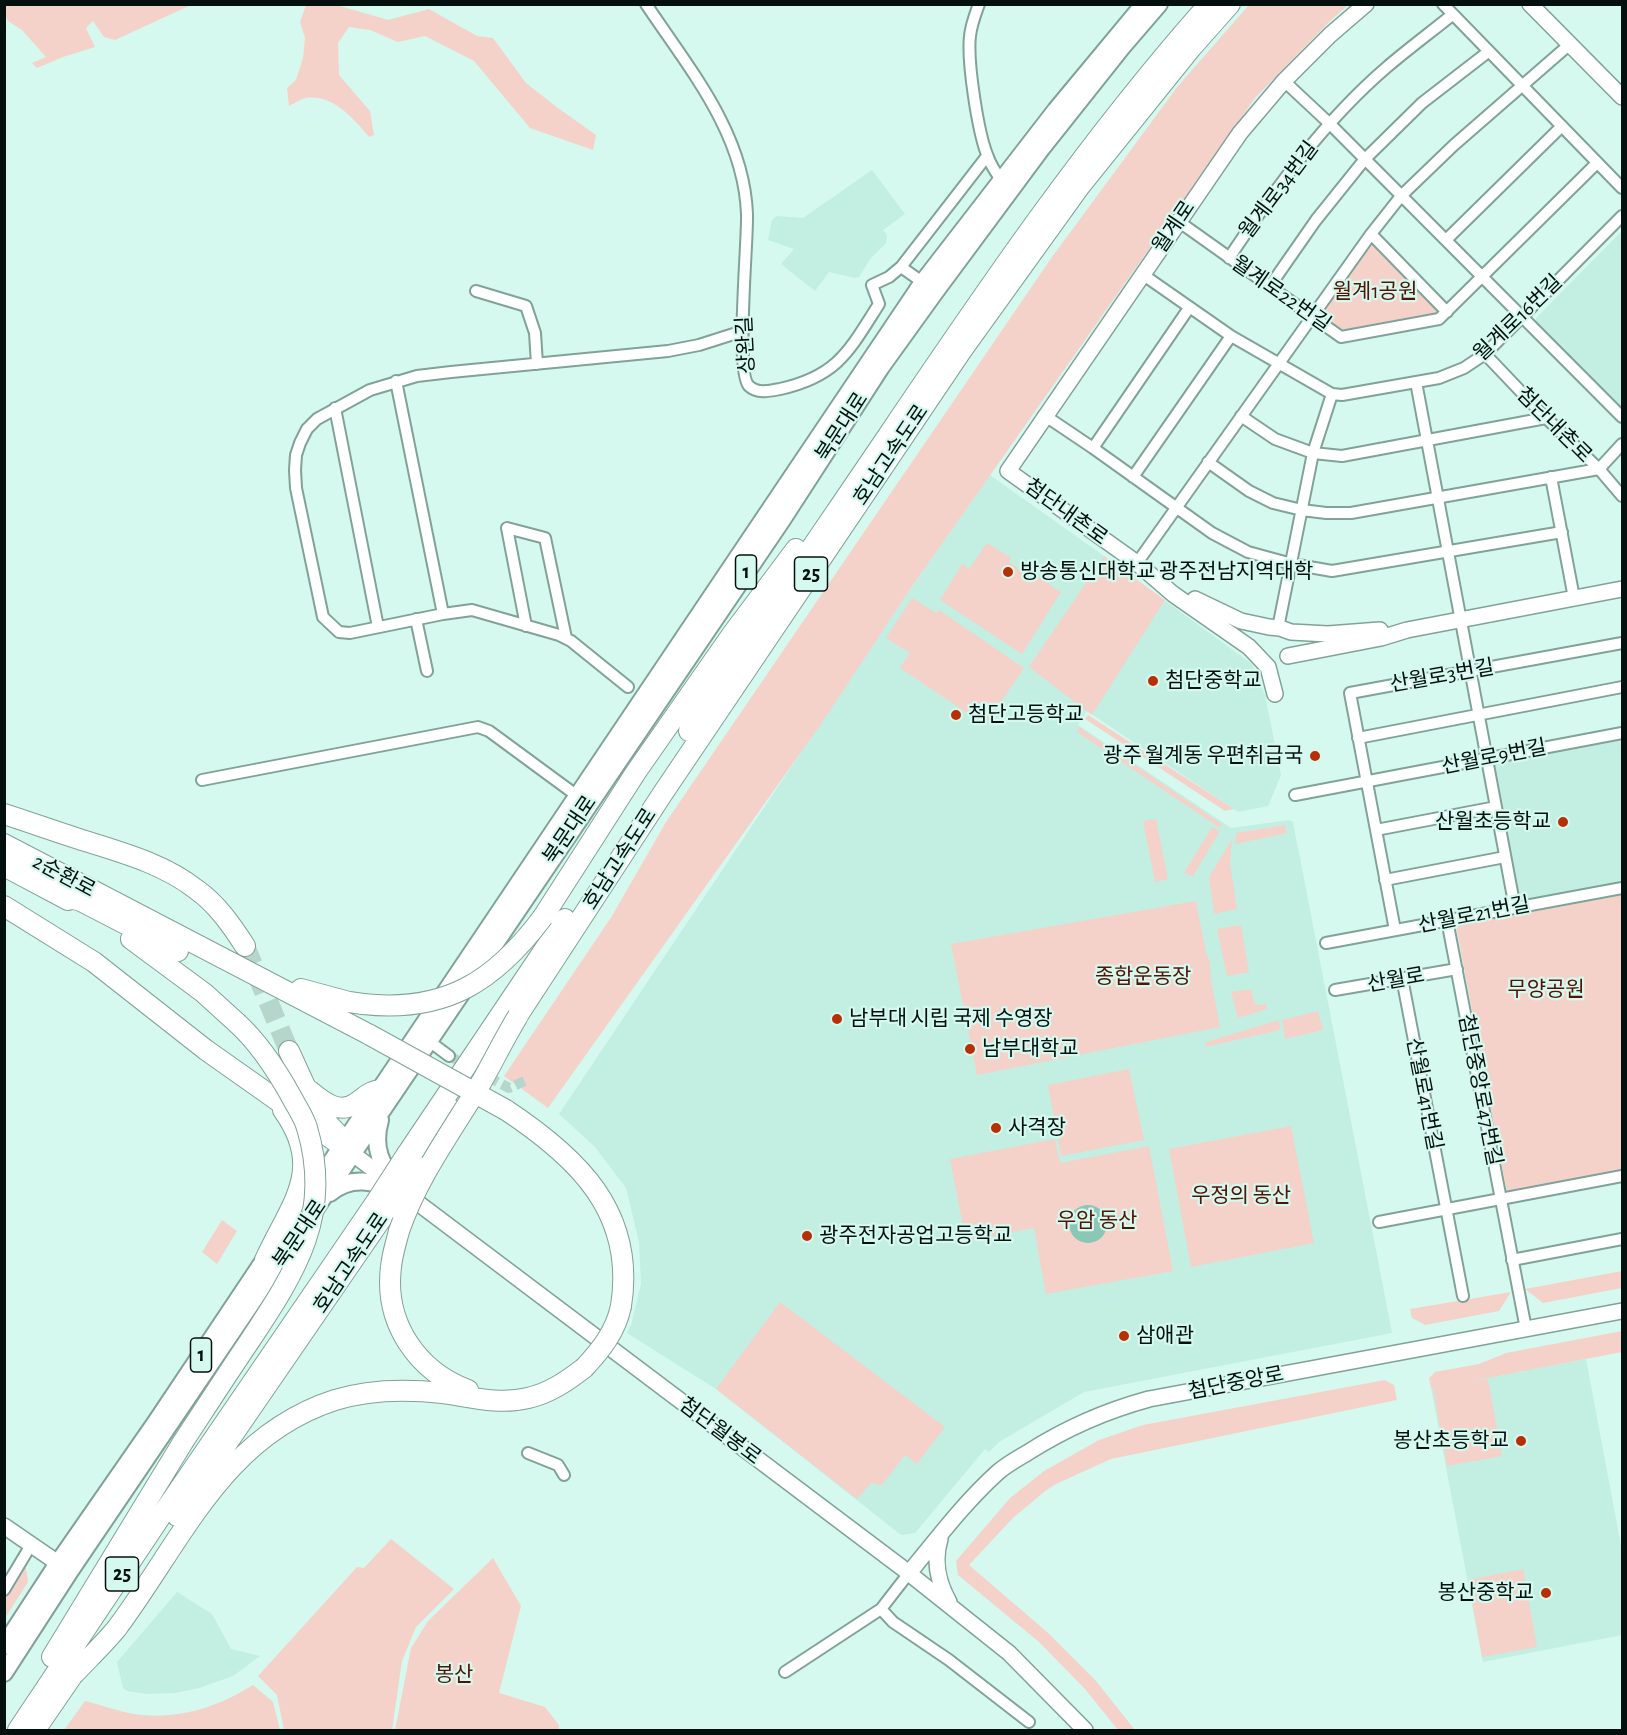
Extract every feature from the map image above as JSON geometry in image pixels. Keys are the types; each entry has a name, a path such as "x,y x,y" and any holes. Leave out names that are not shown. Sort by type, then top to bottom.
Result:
{"highway":[{"name":"호남고속도로","path":"35,1731 413,1158 720,683 950,343 1049,202 1174,43 1209,4"},
{"name":"호남고속도로","path":"413,1158 518,1016 670,783 962,350 1080,186 1191,48 1230,4"},
{"path":"124,908 302,990 363,1004 392,1006 436,1000 456,993 495,970 513,954 543,917 636,772 733,633 845,482 905,395 950,343"},
{"path":"4,814 141,859 180,879 199,891 210,902 245,946"},
{"name":"2순환로","path":"4,844 124,908"},
{"name":"2순환로","path":"4,866 59,894"},
{"path":"59,894 81,901 368,1040"},
{"path":"12,1731 32,1690 183,1442 280,1294 298,1262 311,1228 315,1194 315,1163 307,1126 273,1066 248,1033 204,993 157,956 59,894"},
{"path":"4,906 94,962 206,1050 348,1150"},
{"path":"74,1674 116,1629 190,1519 222,1477 253,1445 279,1426 335,1400 386,1391 423,1391 511,1401 528,1398 563,1384 580,1365 600,1332 609,1310 613,1290 613,1267 608,1240 590,1201 558,1163 531,1140 368,1040 124,908"},
{"path":"518,1016 413,1195 399,1231 390,1268 392,1309 408,1345 420,1361 435,1374 452,1384 469,1390 484,1394 512,1393 529,1389 580,1365"},
{"path":"289,1051 326,1123 339,1135 348,1150"},
{"path":"306,1086 321,1100 344,1108 355,1104 368,1092 384,1097"},
{"path":"263,1092 282,1109 290,1120 302,1146 304,1160 298,1191 265,1260"},
{"name":"호남고속도로","path":"18,1731 167,1506 382,1205"}],"main road":[{"name":"북문대로","path":"4,1673 64,1567 156,1422 265,1260 348,1150 384,1097 576,795 788,486 1002,181 1056,110 1144,4"},
{"name":"북문대로","path":"384,1097 429,1041 782,520 881,367 929,287 1122,47 1160,4"},
{"path":"384,1097 376,1134 377,1151 385,1168 405,1194"},
{"name":"북문대로","path":"4,1646 64,1567 319,1205 348,1150"},
{"path":"319,1205 336,1188 356,1180 385,1186 405,1194"}],"street":[{"name":"상완길","path":"646,4 716,109 731,140 743,176 747,217 744,371 745,380 750,387 758,391 769,392 792,386 820,376 834,366 858,336 879,304 872,285 889,277 901,267 987,156"},
{"path":"979,4 970,38 971,64 981,134 987,156 995,173 1002,181"},
{"name":"월계로","path":"1008,471 1240,133 1284,81 1330,35 1366,4"},
{"path":"1443,4 1623,188"},
{"path":"1530,4 1623,97"},
{"name":"월계로34번길","path":"1229,258 1274,191 1330,124 1386,67 1452,15"},
{"path":"1137,563 1371,234 1401,196 1454,145 1570,44"},
{"path":"1270,286 1316,220 1365,159 1422,103 1488,52"},
{"name":"월계로34번길","path":"1284,81 1330,124 1623,417"},
{"path":"1446,240 1562,126"},
{"path":"1482,277 1598,163"},
{"name":"월계로16번길","path":"1332,394 1439,378 1456,372 1485,354 1623,216"},
{"name":"월계로22번길","path":"1178,221 1341,337 1439,319 1482,277"},
{"path":"1371,234 1447,312"},
{"path":"901,267 929,287"},
{"path":"1142,274 1231,336 1332,394 1313,453 1277,628"},
{"path":"476,291 526,306 536,333 537,364"},
{"path":"1094,448 1189,308"},
{"path":"628,687 566,638 472,610 350,633 339,632 323,617 296,488 296,455 307,429 317,419 370,390 396,381 451,372 668,351 699,345 743,331"},
{"path":"1133,477 1231,336"},
{"name":"첨단내촌로","path":"1485,354 1623,496"},
{"path":"396,381 443,614"},
{"path":"1416,382 1515,908"},
{"path":"335,408 378,627"},
{"path":"1044,416 1094,448 1212,533 1248,552 1292,564 1332,571 1562,532"},
{"path":"1241,416 1275,440 1313,453 1342,456 1546,418"},
{"path":"1208,462 1249,491 1273,502 1302,510 1351,513 1599,469 1623,444"},
{"name":"첨단내촌로","path":"1008,471 1152,575"},
{"name":"첨단내촌로","path":"1551,477 1574,598"},
{"path":"526,626 507,528 545,538 566,638"},
{"path":"1152,575 1173,594 1233,634 1261,658 1268,667 1275,694 1278,670 1286,658 1291,651 1291,640 1277,628 1264,630 1256,644 1261,658 1274,664 1286,658 1381,638 1407,630 1623,589"},
{"path":"1152,575 1204,604 1241,621 1328,634 1407,630"},
{"path":"416,619 426,671"},
{"name":"산월로3번길","path":"1366,781 1350,693 1623,643"},
{"path":"1358,738 1623,687"},
{"name":"북문대로","path":"202,780 478,727 489,731 576,795"},
{"name":"산월로9번길","path":"1295,795 1623,733"},
{"path":"1366,781 1395,930"},
{"path":"1376,830 1496,807"},
{"path":"1385,880 1505,857"},
{"name":"산월로21번길","path":"1326,943 1623,888"},
{"name":"첨단중앙로47번길","path":"1447,920 1526,1329"},
{"name":"산월로","path":"1335,990 1457,969"},
{"name":"산월로41번길","path":"1402,978 1463,1296"},
{"path":"429,1041 449,1056"},
{"name":"첨단월봉로","path":"348,1150 909,1573 1009,1653 1085,1731"},
{"path":"1379,1222 1623,1176"},
{"path":"1512,1260 1623,1239"},
{"name":"첨단중앙로","path":"909,1573 973,1496 999,1471 1049,1439 1086,1420 1119,1407 1149,1399 1623,1311"},
{"path":"528,1453 558,1465 564,1475"},
{"path":"4,1526 64,1567"},
{"path":"941,1534 937,1549 936,1569 944,1594 952,1608"},
{"path":"4,1590 31,1545"},
{"path":"785,1672 881,1609 909,1573"},
{"path":"881,1609 893,1622 949,1660 1029,1722"}],"shaded area":[{"path":"872,170 905,214 883,230 887,235 886,243 870,259 859,277 829,272 815,291 781,264 794,249 768,240 772,220 777,216 803,218"},
{"path":"1622,231 1622,409 1536,322 1536,318"},
{"name":"남부대학교","path":"990,475 1252,664 1265,695 1281,775 1268,806 1238,812 1087,711 1078,725 1231,828 1289,820 1293,822 1392,1333 1084,1392 999,1442 989,1452 985,1449 915,1533 901,1535 716,1389 627,1333 641,1284 639,1242 626,1188 595,1147 559,1114 911,588"},
{"name":"산월초등학교","path":"1622,739 1622,882 1525,901 1517,895 1493,763"},
{"path":"1088,1205 1102,1210 1107,1224 1102,1238 1088,1243 1074,1238 1069,1224 1074,1210"},
{"path":"1586,1359 1622,1551 1622,1635 1483,1662 1431,1388"},
{"path":"177,1592 212,1614 231,1649 260,1656 233,1676 199,1688 175,1693 148,1694 127,1691 123,1688 117,1662"}],"green space":[{"path":"4,5 191,5 115,40 104,37 93,21 86,28 95,47 37,68 32,63 46,57 22,30 8,21"},
{"path":"306,5 337,5 388,20 429,9 477,36 493,38 526,83 596,135 593,150 530,128 474,61 425,36 398,42 370,30 349,27 338,43 339,75 370,111 374,135 369,137 342,109 325,100 306,98 289,106 287,88 296,80 303,58 305,38 300,22"},
{"path":"1249,5 1348,5 1255,98 911,588 819,727 548,1108 504,1076 612,916 666,822 1052,257 1178,86"},
{"name":"월계1공원","path":"1372,243 1439,312 1340,330 1323,318 1322,315"},
{"path":"987,543 1011,558 1009,562 1025,573 1028,570 1061,592 1022,654 940,600 962,564 969,569"},
{"path":"1104,556 1165,600 1092,715 1029,667"},
{"path":"912,598 936,613 939,610 1024,668 985,725 900,668 910,653 886,638"},
{"path":"1088,715 1234,809 1225,811 1085,719"},
{"path":"1079,727 1222,824 1220,828 1077,732"},
{"path":"1156,819 1168,879 1155,882 1143,821"},
{"path":"1285,825 1287,833 1235,844 1236,833"},
{"path":"1212,827 1220,831 1193,876 1184,873"},
{"path":"1232,839 1230,862 1237,909 1214,914 1209,877"},
{"name":"무양공원","path":"1622,895 1622,1170 1507,1192 1456,926"},
{"name":"종합운동장","path":"1196,901 1206,953 1210,962 1220,1027 977,1075 951,944"},
{"path":"1241,925 1249,972 1227,976 1217,929"},
{"path":"1251,989 1255,1005 1266,1004 1267,1009 1238,1018 1231,992"},
{"path":"1318,1011 1323,1030 1285,1039 1282,1020"},
{"path":"1279,1020 1280,1030 1205,1047 1206,1042"},
{"path":"1129,1069 1144,1140 1061,1156 1048,1085"},
{"name":"우정의 동산","path":"1291,1126 1314,1243 1191,1267 1169,1149"},
{"name":"우암 동산","path":"1055,1139 1060,1163 1149,1146 1173,1271 1046,1294 1034,1228 966,1241 950,1159"},
{"path":"222,1220 237,1231 217,1264 202,1252"},
{"path":"1622,1271 1622,1288 1543,1303 1525,1289"},
{"path":"1511,1292 1499,1311 1425,1325 1412,1318 1410,1309"},
{"path":"780,1302 945,1427 917,1464 905,1455 882,1485 871,1483 857,1499 716,1389"},
{"path":"1622,1331 1622,1352 1472,1381 1488,1379 1502,1456 1447,1466 1429,1378 1435,1372 1479,1364 1506,1353"},
{"path":"1385,1380 1394,1385 1397,1400 1111,1459 1056,1484 1044,1492 1013,1518 969,1565 1047,1632 1096,1681 1135,1730 1118,1730 1085,1689 1039,1642 958,1575 956,1561 1010,1498 1044,1471 1099,1440 1143,1425"},
{"path":"391,1539 454,1589 416,1627 402,1661 392,1730 284,1730 277,1695 258,1676 357,1567 364,1568"},
{"name":"봉산","path":"493,1558 521,1606 499,1693 545,1707 559,1725 559,1730 395,1730 411,1648 428,1621"},
{"path":"22,1567 26,1568 28,1582 5,1618 5,1595"},
{"path":"1523,1569 1537,1647 1482,1657 1468,1580"},
{"path":"253,1685 273,1702 280,1730 64,1730 85,1701 134,1714 181,1714 211,1706"}],"tunnel":[{"path":"245,946 289,1051"},
{"path":"449,1056 509,1088 529,1079"}],"place":[{"name":"방송통신대학교 광주전남지역대학","path":"1008,572"},
{"name":"첨단중학교","path":"1153,681"},
{"name":"첨단고등학교","path":"956,715"},
{"name":"광주 월계동 우편취급국","path":"1315,756"},
{"name":"산월초등학교","path":"1563,822"},
{"name":"남부대 시립 국제 수영장","path":"837,1019"},
{"name":"남부대학교","path":"970,1049"},
{"name":"사격장","path":"996,1128"},
{"name":"광주전자공업고등학교","path":"807,1236"},
{"name":"삼애관","path":"1124,1336"},
{"name":"봉산초등학교","path":"1521,1441"},
{"name":"봉산중학교","path":"1546,1593"}]}
